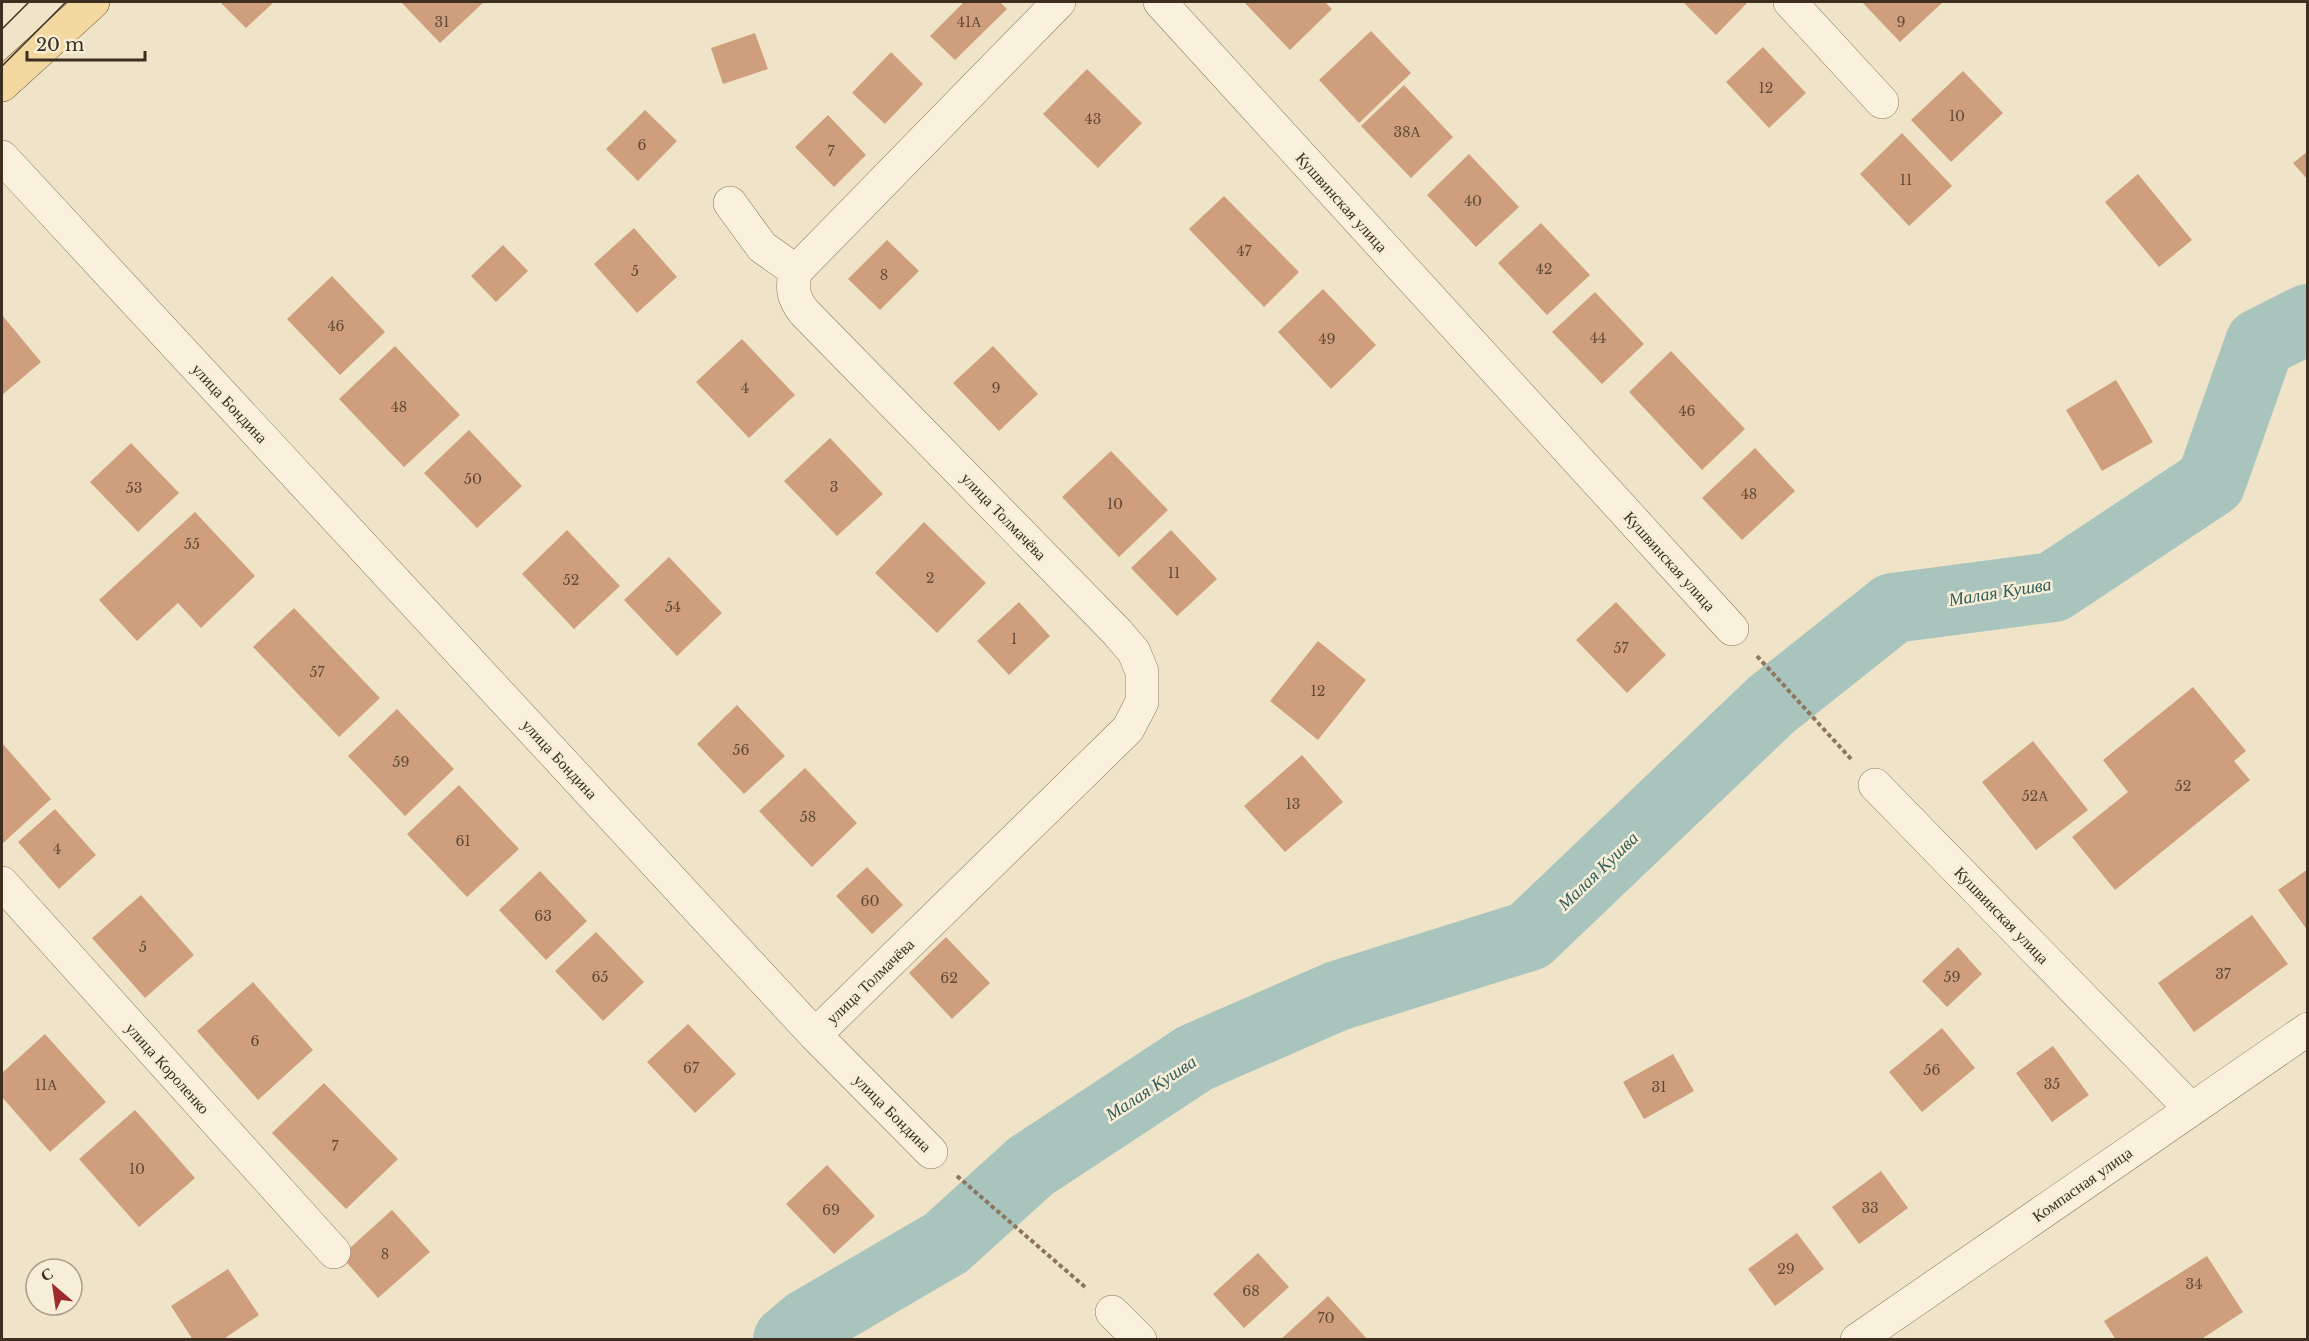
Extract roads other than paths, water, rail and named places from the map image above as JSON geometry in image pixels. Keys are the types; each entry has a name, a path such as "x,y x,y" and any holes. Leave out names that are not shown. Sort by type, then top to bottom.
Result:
{"main road":[{"path":"2,85 93,2"}],"street":[{"path":"730,203 762,247 796,271 1059,2"},
{"name":"Кушвинская улица","path":"1160,2 1732,629"},
{"path":"1790,2 1882,102"},
{"name":"улица Бондина","path":"2,157 815,1035 931,1152"},
{"name":"улица Толмачёва","path":"796,271 792,286 796,302 804,312 1117,632 1134,652 1142,672 1142,702 1128,729 815,1035"},
{"name":"Кушвинская улица","path":"1875,785 2191,1109"},
{"name":"улица Короленко","path":"2,883 334,1252"},
{"name":"Компасная улица","path":"1857,1340 2307,1029"},
{"path":"1112,1311 1140,1340"}],"waterway":[{"name":"Малая Кушва","path":"788,1340 807,1324 946,1243 1031,1166 1195,1058 1337,996 1529,936 1771,705 1893,608 2053,587 2211,482 2260,343 2308,319"}],"tram line":[{"path":"2,29 29,2"},
{"path":"2,66 66,2"}]}
